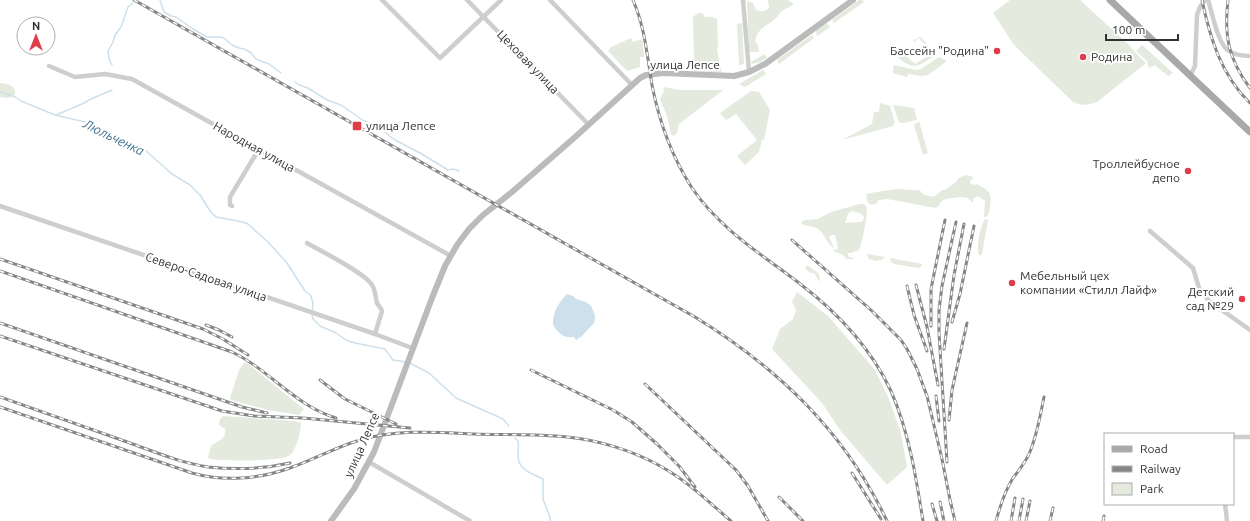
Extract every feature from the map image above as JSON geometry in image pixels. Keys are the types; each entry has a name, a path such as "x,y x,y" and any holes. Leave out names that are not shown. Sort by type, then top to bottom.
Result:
{"main road":[{"name":"улица Лепсе","path":"331,521 354,489 374,452 411,351 442,274 451,256 469,229 483,215 512,192 589,125 637,80 644,76 663,73 734,76 749,72 765,64 853,0"},
{"path":"1110,0 1250,132"}],"street":[{"path":"382,0 440,58 501,0"},
{"name":"Цеховая улица","path":"467,0 589,125"},
{"path":"550,0 632,84"},
{"path":"743,0 749,72"},
{"path":"1190,76 1194,66 1197,16 1200,8 1207,0"},
{"path":"1207,0 1219,36 1224,46 1230,52 1250,56"},
{"name":"Народная улица","path":"49,66 75,77 105,74 132,79 451,256"},
{"path":"232,206 230,205 230,196 259,149"},
{"name":"Северо-Садовая улица","path":"0,206 375,334 411,351"},
{"path":"1150,231 1193,268 1199,288 1209,301 1250,330"},
{"path":"307,243 360,274 372,284 377,303 382,311 375,334"},
{"path":"1234,437 1250,437"},
{"path":"369,462 470,521"},
{"path":"1225,505 1227,521"}],"green space":[{"path":"768,0 789,0 794,4 784,9 773,21 760,30 755,42 758,45 759,52 749,52 747,1 753,3 756,10 762,11 769,8"},
{"path":"859,0 864,2 834,23 832,20"},
{"name":"Родина","path":"1010,0 1080,0 1129,45 1146,63 1097,102 1085,105 1073,102 1014,45 993,13"},
{"path":"698,13 702,13 705,17 717,19 717,49 720,66 694,65 693,17"},
{"path":"742,23 744,64 739,65 737,24"},
{"path":"827,23 830,27 817,36 816,31"},
{"path":"812,35 814,38 779,64 777,60"},
{"path":"919,37 922,38 935,55 926,62 917,66 909,65 899,58 901,50 915,64 929,55 923,47 925,45 919,38 914,42 913,41"},
{"path":"631,38 633,42 642,39 644,57 640,57 640,67 627,71 608,51 611,47"},
{"path":"1142,45 1173,73 1168,76 1155,65 1149,68 1147,61 1136,51"},
{"path":"764,54 767,58 752,64 751,62"},
{"path":"939,57 947,61 928,75 922,76 908,74 907,77 893,73 894,65 916,70 921,69"},
{"path":"692,67 722,68 721,72 691,71"},
{"path":"763,70 766,74 745,87 739,84"},
{"path":"0,83 13,87 15,95 8,98 0,97"},
{"path":"663,87 680,90 723,90 679,124 677,133 674,136 671,134 667,116 660,99 664,91"},
{"path":"751,91 759,92 770,110 764,140 762,140 759,152 745,165 737,156 757,140 736,114 726,120 720,113"},
{"path":"880,103 890,106 895,123 893,126 842,140 872,124 874,112 879,112"},
{"path":"893,105 914,108 917,120 903,123 899,122"},
{"path":"919,121 928,153 923,155 914,125"},
{"path":"966,175 973,177 970,183 975,185 977,184 985,188 990,195 990,208 986,217 984,217 985,201 978,196 974,198 972,203 966,197 947,199 942,201 936,208 887,199 879,200 873,205 868,203 866,194 898,189 920,190 924,194 934,197 942,190 945,190 956,182 959,178"},
{"path":"860,204 866,206 866,221 859,250 848,253 848,256 852,258 855,257 853,259 846,259 843,255 834,251 834,249 837,250 838,248 835,235 829,237 833,248 822,232 816,228 803,225 801,222 805,220 818,219 831,212","holes":["851,211 858,212 863,215 863,221 845,223 848,214"]},
{"path":"985,219 988,220 982,254 979,255 979,237"},
{"path":"867,254 885,257 882,260 876,261 869,259"},
{"path":"890,258 922,264 921,267 918,268 894,264 891,262"},
{"path":"805,266 809,266 819,274 820,281 814,273 807,270"},
{"path":"797,292 828,316 875,370 889,399 901,433 907,467 887,485 840,430 822,403 772,349 780,329 793,319 796,310 792,302"},
{"path":"244,363 247,363 304,409 299,415 268,410 231,400 230,398 239,370"},
{"path":"223,416 295,421 301,423 299,436 292,453 284,457 264,460 210,459 208,458 211,446 225,435 225,429 219,425"}],"water":[{"path":"567,294 586,302 591,306 595,315 594,323 577,340 574,337 562,335 553,325 557,308"}],"waterway":[{"path":"160,0 164,12 176,17 207,37 224,38 232,45 250,52 256,59 269,64 281,73"},
{"path":"112,65 109,59 108,51 115,35 121,27 128,7 133,3"},
{"path":"295,82 327,100 341,105 364,121 379,128 395,140 448,170 453,169 459,171"},
{"path":"56,115 112,90"},
{"name":"Люльченка","path":"0,92 55,115 96,126 106,135 114,139 133,144 145,150 172,174 190,185 200,195 210,211 216,217 248,224 268,242 287,263 305,291 311,296 313,303 313,319 320,326 336,333 346,340 385,349 393,360 406,362"},
{"path":"410,363 429,373 456,398 503,419 509,426"},
{"path":"515,438 518,441 518,457 521,466 543,479 543,499 550,517 550,521"}],"railway":[{"path":"134,0 695,317 725,337 781,380 830,431 851,459 870,489 887,521"},
{"path":"633,0 643,31 658,112 678,164 692,188 715,216 742,240 827,306 852,332 874,360 891,391 903,422 915,471 923,521"},
{"path":"1202,0 1213,42 1224,68 1231,80 1250,103"},
{"path":"1228,0 1227,36 1229,46 1232,57 1250,88"},
{"path":"931,326 931,289 945,220"},
{"path":"947,462 939,333 939,310 942,286 956,222"},
{"path":"944,349 954,275 964,224"},
{"path":"952,322 960,294 974,226"},
{"path":"792,240 872,311 901,340 907,349 917,369 927,396 951,505"},
{"path":"0,259 203,329 223,339 248,355"},
{"path":"0,271 232,352 259,368 295,397 321,412 336,418"},
{"path":"916,285 927,327 938,385"},
{"path":"907,286 914,315 927,351"},
{"path":"0,323 242,407 267,413"},
{"path":"949,420 952,390 967,323"},
{"path":"206,325 232,337"},
{"path":"0,336 222,411 254,416 303,418 410,428"},
{"path":"531,370 613,410 632,422 679,466 695,487"},
{"path":"320,380 345,399 396,424"},
{"path":"645,384 736,470 748,486 768,521"},
{"path":"936,396 939,421"},
{"path":"0,397 188,463 208,467 239,469 270,467 290,463"},
{"path":"996,521 1008,488 1013,478 1026,460 1032,447 1044,397"},
{"path":"0,407 192,473 216,478 241,478 266,475 299,465 357,441 371,437 400,433 430,432 544,435 579,438 628,451 662,467 689,485 731,521"},
{"path":"852,473 881,519"},
{"path":"779,497 803,521"},
{"path":"1011,521 1015,498"},
{"path":"1019,521 1023,499"},
{"path":"950,500 955,521"},
{"path":"1026,521 1030,501"},
{"path":"940,502 944,521"},
{"path":"932,504 937,521"},
{"path":"1050,521 1053,508"},
{"path":"1103,521 1104,516"}],"place":[{"name":"Бассейн \"Родина\"","path":"997,51"},
{"name":"Родина","path":"1083,57"},
{"name":"улица Лепсе","path":"357,126"},
{"name":"Троллейбусное депо","path":"1188,171"},
{"name":"Мебельный цех компании «Стилл Лайф»","path":"1012,283"},
{"name":"Детский сад №29","path":"1242,299"}]}
